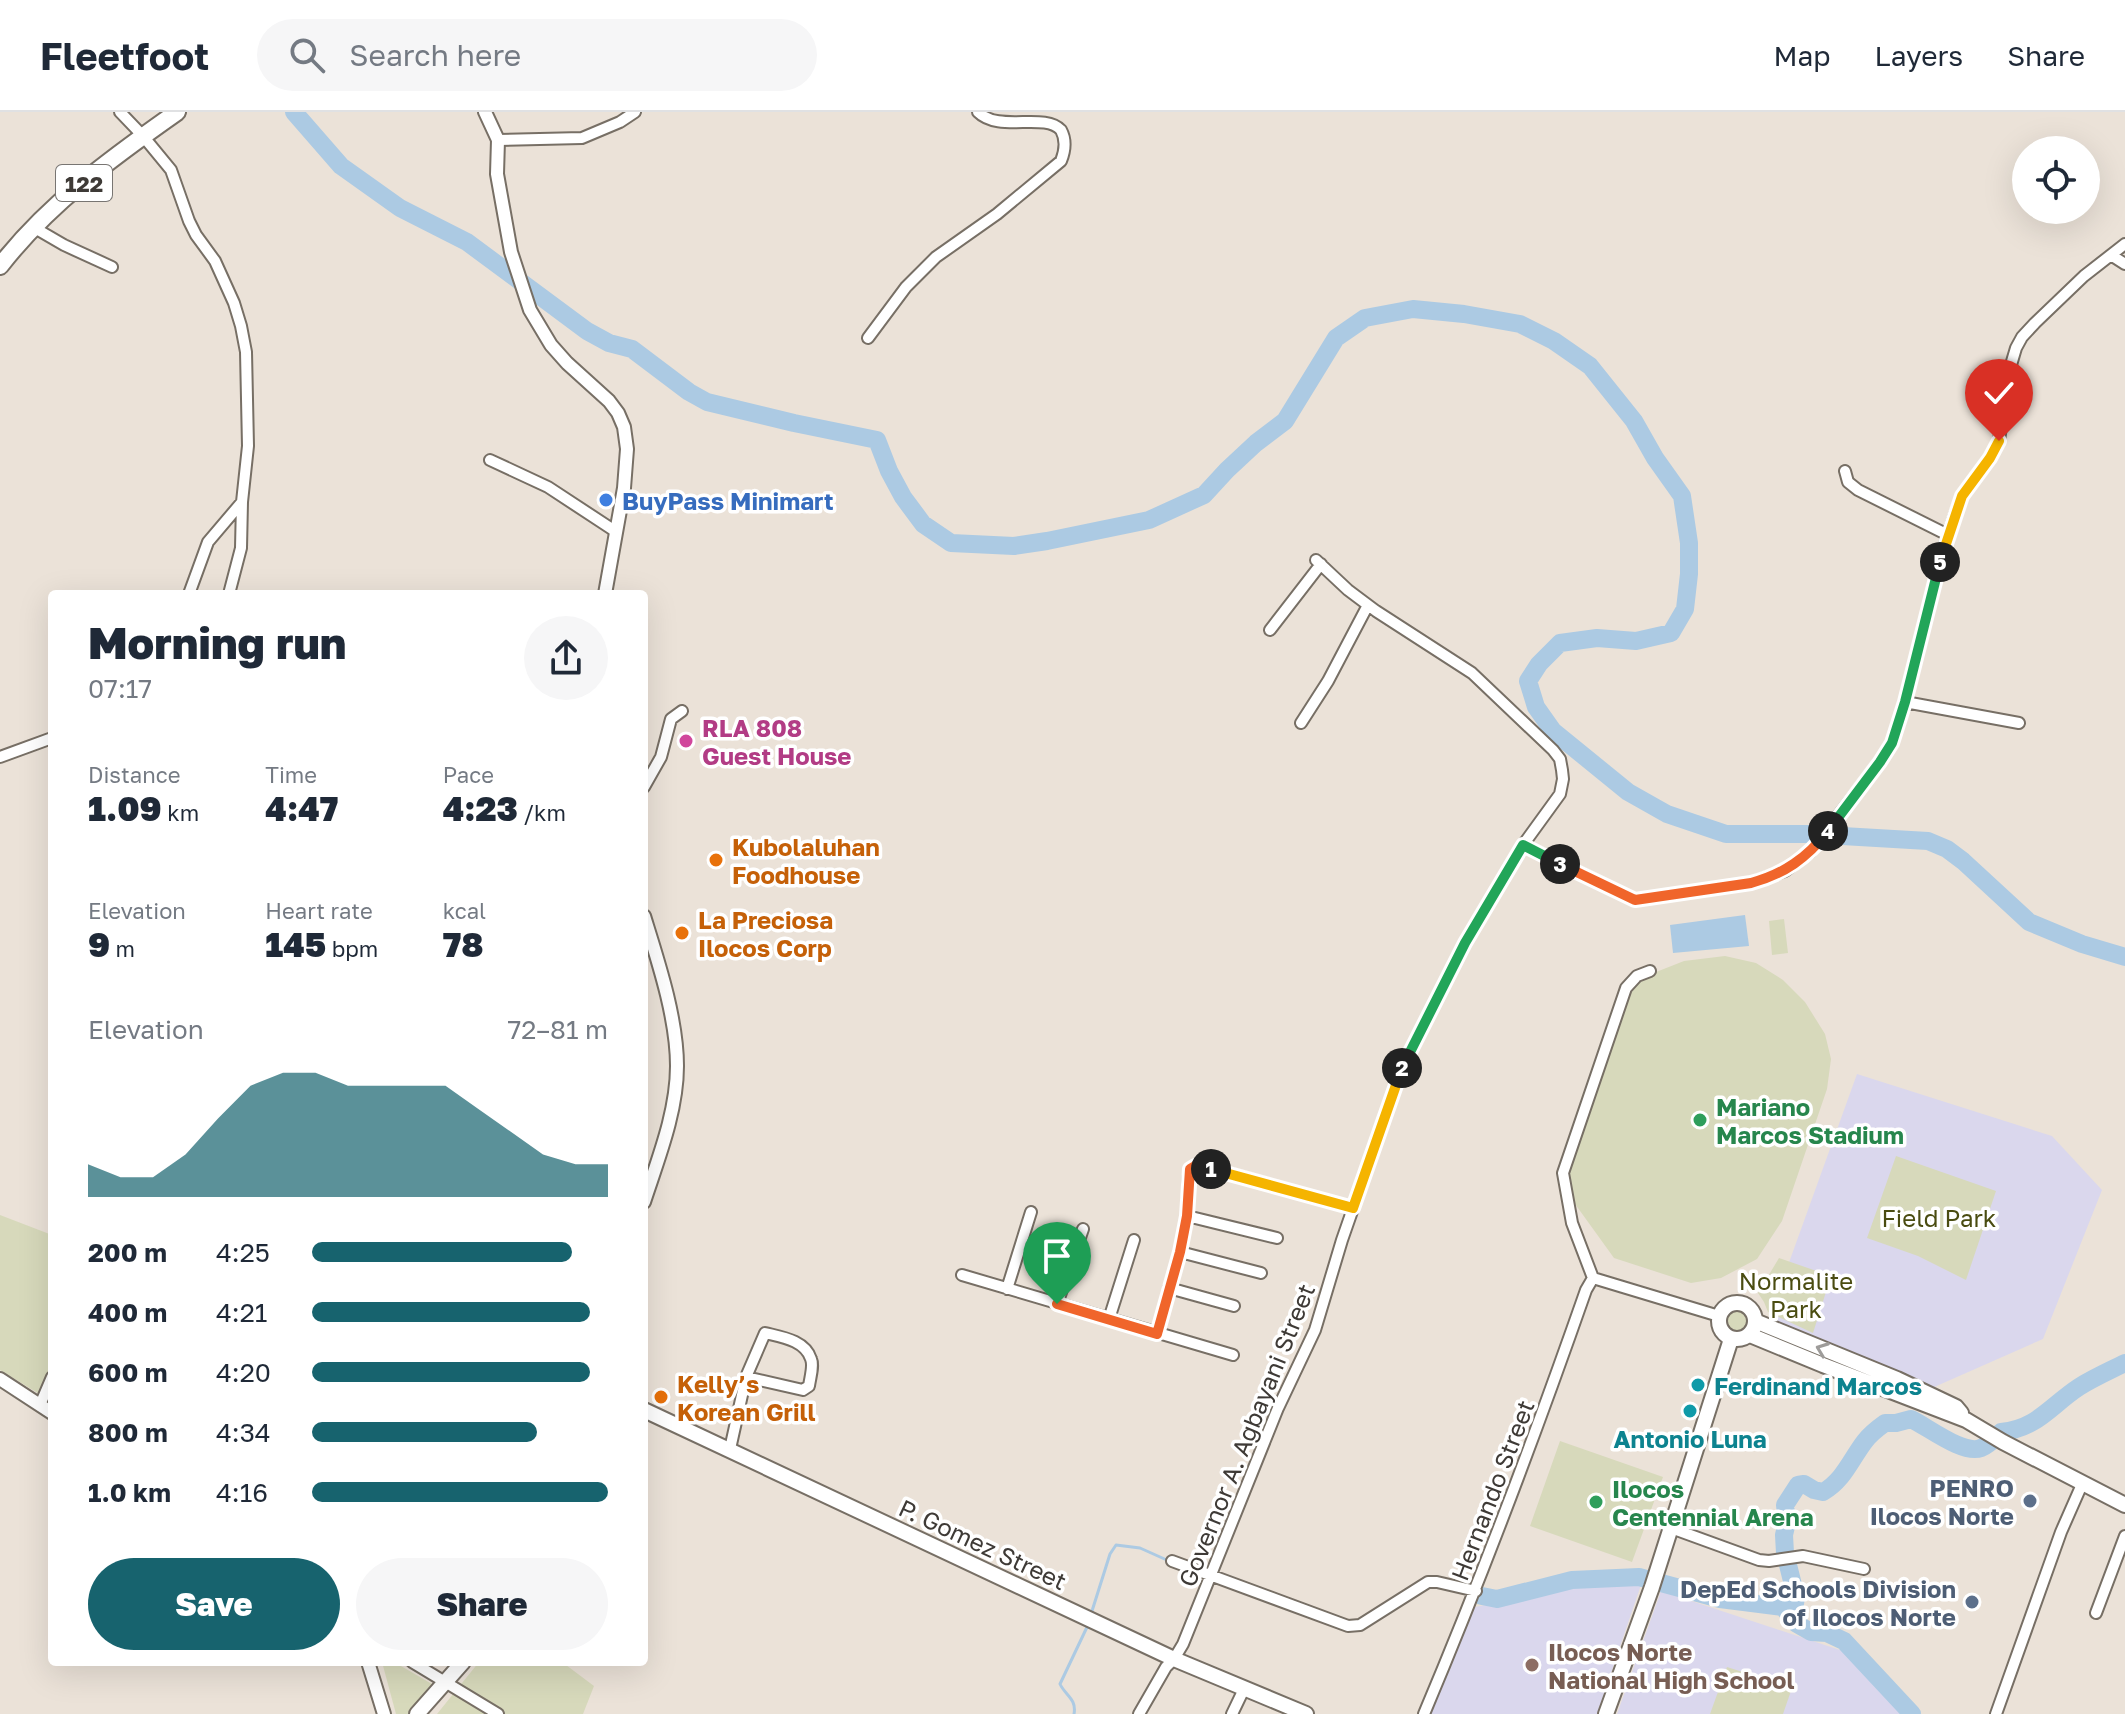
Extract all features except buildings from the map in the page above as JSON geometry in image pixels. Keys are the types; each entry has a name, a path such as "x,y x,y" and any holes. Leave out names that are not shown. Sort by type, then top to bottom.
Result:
{"main road":[{"name":"122","path":"0,266 43,216 177,112"},
{"path":"1740,1303 1749,1307 1755,1316 1753,1328 1741,1339 1731,1339 1719,1327 1719,1316 1725,1307 1740,1303"},
{"path":"1753,1328 1823,1365 1966,1420 2125,1505"},
{"path":"1606,1714 1654,1582 1731,1339"},
{"name":"P. Gomez Street","path":"648,1412 1174,1659 1306,1714"},
{"path":"417,1714 459,1666"}],"street":[{"path":"120,112 171,170 189,221 215,261 241,326 246,352 248,446 241,548 230,590"},
{"path":"485,112 498,140 497,174 511,252 530,310 551,345 609,401 624,427 627,449 624,488 606,590"},
{"path":"498,140 582,138 635,112"},
{"path":"868,338 906,287 936,257 997,214 1061,161 1065,139 1054,122 1025,117 994,120 978,112"},
{"path":"33,227 112,267"},
{"path":"1523,845 1635,900 1751,883 1788,869 1810,852 1892,743 1948,535 1962,496 1999,441 2008,375 2022,337 2084,276 2125,244"},
{"path":"2111,255 2125,264"},
{"path":"490,460 548,487 615,531"},
{"path":"1845,471 1848,482 1858,490 1948,535"},
{"path":"190,590 208,542 242,502"},
{"name":"Governor A. Agbayani Street","path":"1139,1714 1187,1634 1278,1408 1315,1330 1402,1068 1465,943 1523,845 1560,794 1563,779 1560,759 1553,750 1472,673 1368,605 1318,562 1270,630"},
{"path":"1301,723 1334,670 1368,605"},
{"path":"1905,702 2019,723"},
{"path":"648,780 661,757 671,719 682,711"},
{"path":"0,757 48,739"},
{"path":"648,928 674,1032 677,1068 672,1106 648,1189"},
{"path":"1650,971 1637,976 1626,988 1563,1173 1572,1223 1593,1278 1719,1316"},
{"path":"1157,1334 1180,1252 1187,1216 1190,1169 1202,1166 1353,1208"},
{"path":"1007,1289 1031,1212"},
{"path":"1187,1216 1277,1238"},
{"path":"1057,1304 1083,1229"},
{"path":"1109,1319 1134,1240"},
{"path":"1180,1252 1261,1273"},
{"path":"962,1275 1233,1355"},
{"name":"Hernando Street","path":"1424,1714 1476,1591 1593,1278"},
{"path":"1169,1288 1234,1306"},
{"path":"730,1449 746,1377 765,1333 796,1341 813,1362 809,1386 803,1390 746,1377"},
{"path":"0,1379 48,1410"},
{"path":"40,1405 48,1386"},
{"path":"1996,1714 2056,1545 2083,1482"},
{"path":"1671,1528 1759,1560 1803,1556 1864,1569"},
{"path":"2096,1613 2125,1536"},
{"path":"1172,1561 1348,1626 1360,1625 1428,1582 1476,1591"},
{"path":"369,1666 384,1714"},
{"path":"419,1666 498,1714"},
{"path":"1232,1714 1244,1689"}],"shaded area":[{"path":"1857,1074 2052,1136 2102,1190 2043,1339 1932,1388 1769,1318"},
{"name":"Ilocos Norte National High School","path":"1608,1580 1642,1582 1597,1714 1430,1714 1475,1607"},
{"path":"1661,1591 1852,1654 1901,1714 1617,1714"}],"green space":[{"path":"1784,919 1788,953 1772,955 1769,921"},
{"name":"Mariano Marcos Stadium","path":"1725,956 1756,963 1783,980 1805,1002 1825,1034 1831,1059 1827,1089 1782,1221 1757,1259 1721,1278 1691,1283 1614,1258 1570,1197 1568,1174 1627,994 1646,976 1684,961"},
{"name":"Field Park","path":"1896,1156 1996,1191 1966,1280 1918,1256 1867,1238"},
{"path":"0,1215 48,1233 48,1375 41,1395 0,1370"},
{"name":"Normalite Park","path":"1779,1258 1831,1276 1813,1333 1768,1312 1758,1293"},
{"path":"1737,1306 1748,1310 1752,1321 1748,1332 1737,1336 1726,1332 1722,1321 1726,1310"},
{"name":"Ilocos Centennial Arena","path":"1560,1441 1663,1477 1632,1562 1530,1526"},
{"path":"383,1666 401,1666 432,1684 411,1714 396,1714"},
{"path":"476,1666 567,1666 594,1686 583,1714 437,1714"},
{"path":"1727,1667 1792,1688 1783,1714 1710,1714"}],"water":[{"path":"1745,915 1749,946 1673,953 1670,925"}],"waterway":[{"path":"294,112 341,166 400,208 467,242 587,331 609,343 632,349 689,392 707,402 877,440 903,497 923,524 951,543 1014,546 1047,541 1149,520 1204,495 1256,443 1285,421 1336,338 1365,318 1413,309 1520,324 1554,341 1590,366 1634,421 1682,496 1689,543 1685,609 1671,633 1636,641 1597,638 1560,643 1539,664 1528,681 1536,707 1553,731 1628,792 1667,814 1726,834 1808,834 1928,841 1947,849 1963,861 2029,922 2082,944 2125,957"},
{"path":"1793,1617 1796,1597 1785,1553 1785,1505 1798,1485 1804,1484 1823,1492 1842,1475 1867,1438 1885,1423 1911,1419 1955,1444 1965,1448 1981,1448 2001,1432 2034,1421 2079,1387 2125,1363"},
{"path":"1092,1611 1110,1554 1116,1545 1140,1548 1169,1561"},
{"path":"1482,1596 1497,1599 1572,1580 1639,1577 1720,1599 1782,1607 1797,1624 1811,1632 1827,1633 1844,1641 1912,1714"},
{"path":"1074,1714 1072,1701 1060,1684 1088,1625"}],"place":[{"name":"BuyPass Minimart","path":"606,500"},
{"name":"RLA 808 Guest House","path":"686,741"},
{"name":"Kubolaluhan Foodhouse","path":"716,860"},
{"name":"La Preciosa Ilocos Corp","path":"682,933"},
{"name":"Mariano Marcos Stadium","path":"1700,1120"},
{"name":"Ferdinand Marcos","path":"1698,1385"},
{"name":"Kelly’s Korean Grill","path":"661,1397"},
{"name":"Antonio Luna","path":"1690,1411"},
{"name":"PENRO Ilocos Norte","path":"2030,1501"},
{"name":"Ilocos Centennial Arena","path":"1596,1502"},
{"name":"DepEd Schools Division of Ilocos Norte","path":"1972,1602"},
{"name":"Ilocos Norte National High School","path":"1532,1665"}],"route":[{"path":"1057,1304 1157,1334 1180,1252 1187,1216 1189,1174 1195,1166 1353,1208 1402,1068 1465,943 1523,845 1635,900 1751,883 1788,869 1810,852 1892,743 1955,515 1962,496 1999,441"}]}
